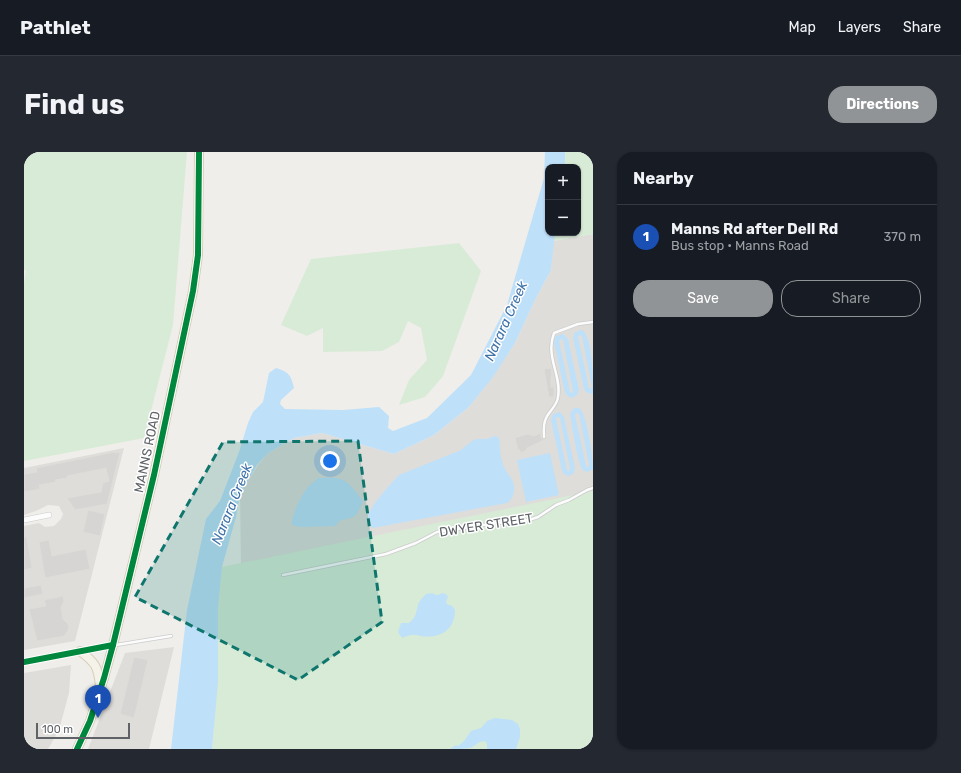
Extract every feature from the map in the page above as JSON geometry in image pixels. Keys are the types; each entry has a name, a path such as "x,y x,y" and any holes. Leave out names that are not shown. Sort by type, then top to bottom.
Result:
{"main road":[{"name":"MANNS ROAD","path":"77,749 90,721 113,645 154,475 193,291 198,255 199,152"},
{"path":"80,651 91,659 96,665 99,675 100,691"}],"street":[{"path":"24,520 49,515"},
{"path":"24,662 113,645"}],"lane":[{"path":"544,437 545,421 557,403 558,397 558,389 550,347 554,333 578,324 593,322"},
{"name":"DWYER STREET","path":"283,576 386,554 416,543 437,532 496,523 529,520 538,517 556,505 593,488"},
{"path":"113,645 170,636"}],"highlighted area":[{"path":"358,441 382,622 298,680 135,597 223,442"}],"shaded area":[{"path":"593,234 593,496 241,568 240,494 258,465 268,453 294,438 322,433 394,454 434,435 469,407 493,376 515,343 551,270 553,241"},
{"path":"124,448 75,641 24,650 24,526 39,523 45,527 54,526 61,519 63,514 59,506 48,505 24,515 24,468"},
{"path":"174,647 149,749 88,749 125,653"},
{"path":"71,665 69,693 59,730 48,749 24,749 24,673"}],"green space":[{"path":"24,152 187,152 173,325 144,438 24,461 24,283 26,271 24,269"},
{"path":"565,152 591,152 593,164 593,234 553,241 554,236 581,236 581,164 565,164"},
{"path":"459,243 481,271 443,376 425,397 399,405 409,380 427,360 421,328 408,321 399,342 382,351 323,352 323,328 307,336 281,325 311,259"},
{"path":"593,491 593,749 212,749 218,607 222,567"}],"water":[{"name":"Narara Creek","path":"545,152 565,152 565,164 545,164 545,236 555,236 551,270 515,343 493,377 469,407 434,435 394,454 322,433 294,438 268,453 257,465 240,494 236,517 222,567 218,608 218,682 212,749 171,749 187,610 206,519 220,501 239,452 248,423 253,412 263,402 269,373 276,368 287,373 292,380 294,388 281,400 280,404 285,409 343,410 379,407 389,416 388,428 393,431 427,418 471,375 507,305 544,178"},
{"path":"582,330 586,334 588,341 592,369 593,393 591,394 586,392 584,389 573,338 575,332","holes":["580,335 582,336 592,387 591,389 589,388 578,337"]},
{"path":"563,334 568,339 579,390 577,395 572,398 565,393 554,342 556,336","holes":["561,339 563,340 573,391 572,393 570,392 559,341"]},
{"path":"574,408 579,408 585,418 593,463 593,469 588,472 584,471 580,466 570,415","holes":["576,413 579,414 589,465 588,467 586,466 575,415"]},
{"path":"560,412 564,417 575,468 574,473 569,476 564,474 562,471 551,420 553,414","holes":["557,417 560,418 570,469 569,471 567,470 556,419"]},
{"path":"495,436 498,437 499,440 504,467 514,484 514,494 507,503 372,528 369,524 368,515 374,504 399,475 461,450 472,441 477,439 487,439"},
{"path":"550,453 559,495 526,502 517,460"},
{"path":"319,478 341,479 349,484 363,501 359,510 355,516 339,521 336,526 300,527 292,525 293,515 301,497 308,487"},
{"path":"432,593 437,595 442,593 446,594 448,597 446,601 447,604 452,606 455,610 452,623 449,628 439,635 427,637 410,635 402,638 398,632 401,623 409,623 412,621 420,601 426,594"},
{"path":"495,718 512,720 518,724 520,729 520,737 516,749 487,749 487,744 485,741 470,748 450,749 456,745 458,746 464,741 471,731 481,728 487,721"}],"building":[{"path":"551,368 551,387 554,387 554,397 549,397 544,369"},
{"path":"541,433 541,438 544,440 520,453 515,438 527,434 534,436"},
{"path":"120,452 107,504 75,510 67,498 101,492 103,483 109,481 106,468 67,476 67,478 55,480 56,482 39,485 40,489 24,492 24,474 37,472 36,468"},
{"path":"88,510 105,514 100,536 83,532"},
{"path":"24,537 27,537 32,568 24,570"},
{"path":"49,540 52,556 86,549 90,569 45,578 39,542"},
{"path":"41,585 43,594 24,598 24,588"},
{"path":"63,596 64,601 61,608 63,619 68,624 69,629 64,636 37,641 29,609 46,606 44,600"},
{"path":"134,657 148,660 134,718 120,714"}],"cycle path":[{"path":"77,749 90,721 113,645 154,475 193,291 198,255 199,152"},
{"path":"24,662 113,645"}],"place":[{"name":"Manns Rd after Dell Rd","path":"98,718"}]}
